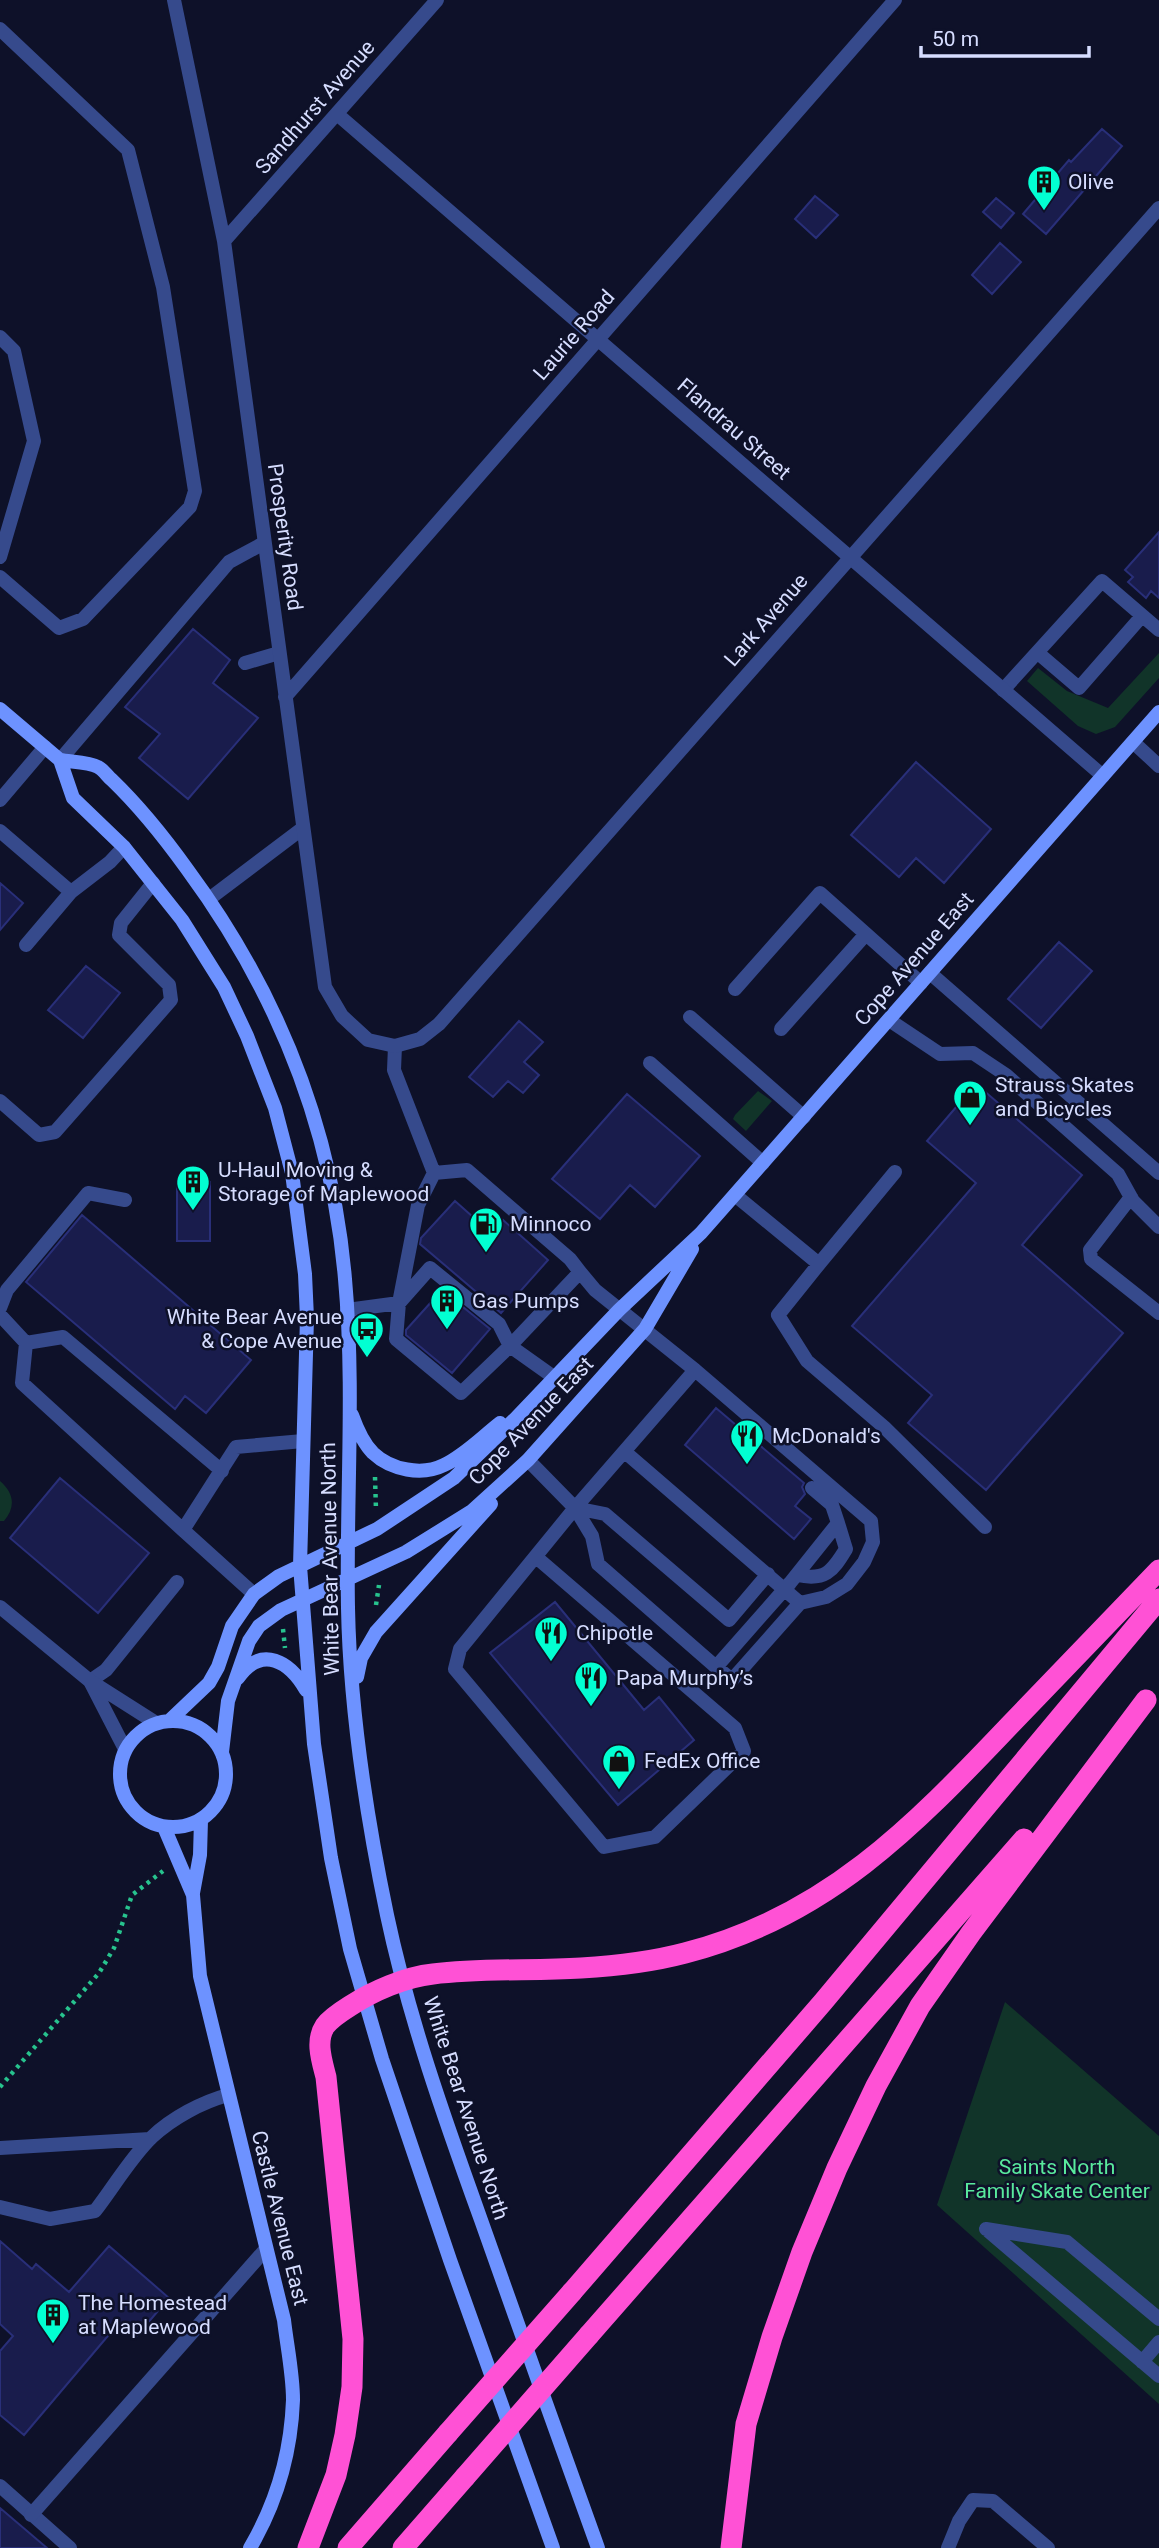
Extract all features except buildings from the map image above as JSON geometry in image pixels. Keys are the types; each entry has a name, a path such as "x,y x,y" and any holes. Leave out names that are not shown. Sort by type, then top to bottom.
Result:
{"highway":[{"path":"308,2548 336,2475 352,2387 353,2339 326,2077 319,2046 324,2026 363,1997 431,1974 635,1964 687,1952 735,1936 824,1894 866,1864 943,1796 1159,1570"},
{"path":"348,2548 823,2002 1159,1599"},
{"path":"403,2548 1153,1693"},
{"path":"731,2548 746,2424 772,2337 807,2240 876,2086 920,2006 971,1933 1153,1693"}],"main road":[{"path":"0,709 60,760"},
{"name":"Cope Avenue East","path":"349,1543 404,1513 454,1478 619,1310 701,1233 1159,712"},
{"name":"White Bear Avenue North","path":"553,2548 450,2260 363,1997 331,1858 320,1798 309,1695 300,1566 307,1318 305,1274 297,1204 282,1132 258,1061 223,987 196,941 124,847 73,798 60,760 97,766 149,820 209,899 260,982 311,1105 333,1194 345,1274 349,1405 348,1613 354,1695 371,1830 403,1982 468,2185 598,2548"},
{"name":"Cope Avenue East","path":"302,1601 406,1552 447,1528 472,1511 528,1460 645,1329 701,1233"},
{"path":"349,1405 360,1435 374,1454 403,1468 432,1470 460,1455 555,1378"},
{"path":"354,1695 361,1658 376,1632 457,1544 528,1460"},
{"path":"302,1601 273,1614 259,1626 249,1642 225,1716 222,1752 226,1782 217,1804 201,1820 189,1825 164,1827 148,1822 134,1812 125,1798 120,1782 120,1765 125,1749 144,1729 163,1722 209,1683 218,1667 232,1626 254,1594 279,1576 349,1543"},
{"path":"233,1685 252,1664 271,1660 285,1665 296,1674 309,1695"},
{"path":"163,1722 186,1722 201,1728 222,1752"},
{"path":"193,1895 200,1855 201,1820"},
{"path":"164,1827 193,1895"},
{"name":"Castle Avenue East","path":"193,1895 200,1976 284,2320 293,2398 289,2443 281,2480 266,2521 250,2548"}],"street":[{"name":"Prosperity Road","path":"174,0 224,241 325,987 342,1016 368,1040 395,1046"},
{"name":"Sandhurst Avenue","path":"224,241 437,0"},
{"name":"Laurie Road","path":"285,697 895,0"},
{"path":"0,29 128,150 163,287 195,491 190,507 83,619 59,628 0,577"},
{"name":"Flandrau Street","path":"337,114 1103,776"},
{"name":"Lark Avenue","path":"395,1046 420,1039 439,1024 1159,208"},
{"path":"0,337 13,351 34,441 0,557"},
{"path":"60,760 229,562 264,543"},
{"path":"1003,690 1102,581 1159,630"},
{"path":"1038,653 1079,688 1142,616"},
{"path":"245,663 279,653"},
{"path":"1133,742 1159,766"},
{"path":"0,800 45,747"},
{"path":"209,899 303,828"},
{"path":"0,831 71,892"},
{"path":"26,945 71,892 110,862 124,847"},
{"path":"0,1101 39,1135 55,1132 170,1000 169,985 119,936 121,923 153,883"},
{"path":"735,989 820,893 866,934 926,978 1159,1172"},
{"path":"781,1029 866,934"},
{"path":"690,1017 804,1117"},
{"path":"889,1020 940,1054 973,1053 987,1061 1118,1174 1131,1196 1159,1227"},
{"path":"395,1046 394,1070 434,1173 418,1205 398,1303 396,1339 461,1393 580,1272"},
{"path":"650,1063 763,1163"},
{"path":"434,1173 467,1170 570,1259 595,1290 695,1370 871,1521 873,1542 864,1562 847,1584 826,1597 800,1602 732,1680 598,1564 592,1536 575,1508 528,1460"},
{"path":"895,1172 778,1315 807,1362 884,1427 985,1527"},
{"path":"0,1308 7,1290 88,1193 125,1200"},
{"path":"735,1195 819,1264"},
{"path":"1131,1196 1095,1242 1090,1250 1091,1259 1159,1313"},
{"path":"347,1310 398,1303 430,1268 499,1324 510,1346 555,1378"},
{"path":"0,1315 26,1343 22,1383 254,1594"},
{"path":"26,1343 63,1337 222,1471"},
{"path":"536,1557 734,1728 744,1751 655,1837 604,1847 455,1669 460,1649 575,1508 695,1370"},
{"path":"183,1530 236,1447 303,1441"},
{"path":"625,1452 800,1602"},
{"path":"797,1575 811,1578 823,1576 835,1567 846,1549 832,1505 812,1488"},
{"path":"575,1508 605,1514 761,1648"},
{"path":"716,1667 797,1575 838,1523"},
{"path":"729,1620 768,1574"},
{"path":"90,1681 106,1670 177,1582"},
{"path":"0,1607 90,1681 163,1722"},
{"path":"90,1681 125,1749"},
{"path":"0,2207 50,2219 95,2211 150,2139 211,2099 228,2095"},
{"path":"0,2148 150,2139"},
{"path":"1159,2319 1067,2242 986,2229 1159,2376"},
{"path":"31,2515 265,2250"},
{"path":"1142,2362 1159,2342"},
{"path":"0,2486 70,2548"},
{"path":"948,2548 959,2521 973,2500 993,2501 1048,2548"}],"path":[{"path":"375,1465 376,1518"},
{"path":"365,1510 375,1507"},
{"path":"366,1607 376,1603"},
{"path":"282,1621 285,1651"},
{"path":"0,2087 99,1973 114,1948 132,1895 168,1867"}],"green space":[{"path":"1159,653 1159,678 1115,727 1096,734 1078,726 1027,681 1038,668 1067,691 1108,708"},
{"path":"758,1091 772,1101 746,1131 733,1119"},
{"path":"0,1481 12,1500 4,1521 0,1521"},
{"name":"Saints North Family Skate Center","path":"1005,2002 1159,2136 1159,2404 937,2205"}],"place":[{"name":"Olive","path":"1044,212"},
{"name":"Strauss Skates and Bicycles","path":"970,1127"},
{"name":"U-Haul Moving & Storage of Maplewood","path":"193,1212"},
{"name":"Minnoco","path":"486,1254"},
{"name":"Gas Pumps","path":"447,1331"},
{"name":"White Bear Avenue & Cope Avenue","path":"367,1359"},
{"name":"McDonald's","path":"747,1466"},
{"name":"Chipotle","path":"551,1663"},
{"name":"Papa Murphy’s","path":"591,1708"},
{"name":"FedEx Office","path":"619,1791"},
{"name":"The Homestead at Maplewood","path":"53,2345"}]}
